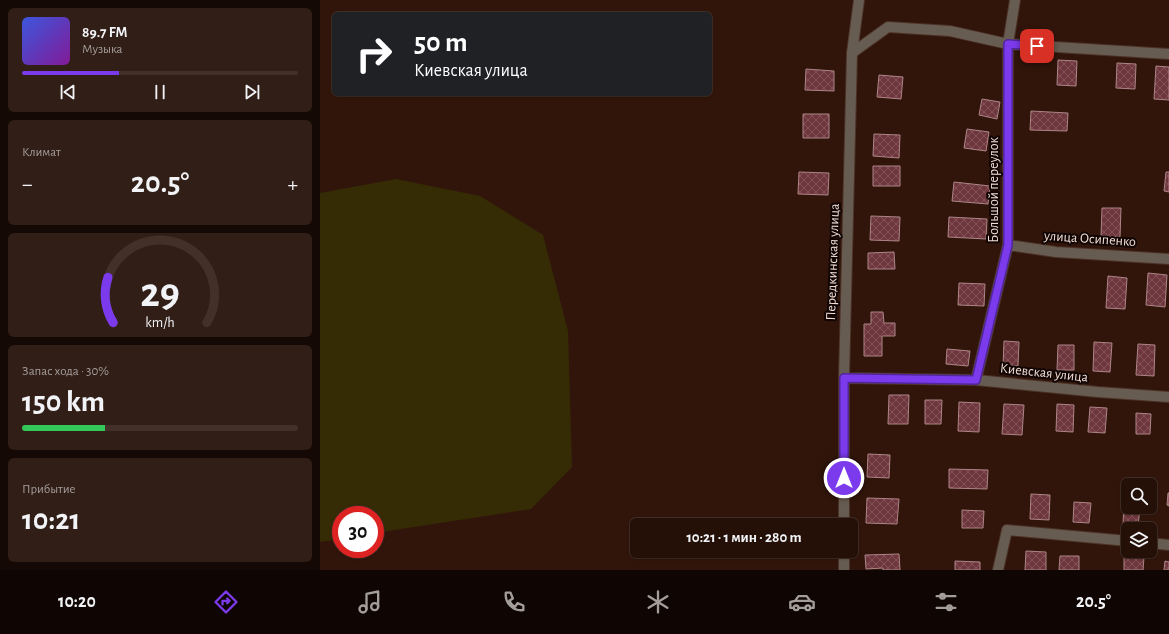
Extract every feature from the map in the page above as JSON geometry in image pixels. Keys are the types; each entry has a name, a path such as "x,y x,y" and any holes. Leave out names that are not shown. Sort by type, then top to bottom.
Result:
{"street":[{"name":"Передкинская улица","path":"844,518 844,378 852,53 859,0"},
{"name":"Большой переулок","path":"976,380 1008,245 1008,44 1015,0"},
{"path":"852,53 888,26 950,31 1008,44 1169,54"},
{"name":"улица Осипенко","path":"1008,245 1056,252 1169,259"},
{"name":"Киевская улица","path":"844,378 976,380 1098,392 1169,397"},
{"path":"998,570 1007,530 1121,540"},
{"path":"1157,544 1169,545"},
{"path":"844,558 844,570"}],"shaded area":[{"path":"396,179 480,196 543,235 568,331 572,467 531,509 384,532 384,506 332,506 332,540 320,542 320,193"}],"building":[{"path":"1058,60 1077,61 1076,86 1057,85"},
{"path":"1117,63 1136,64 1135,89 1116,88"},
{"path":"1156,66 1169,67 1169,100 1154,99"},
{"path":"806,69 834,71 834,91 805,90"},
{"path":"879,75 903,77 901,99 877,97"},
{"path":"982,99 1000,102 997,119 979,115"},
{"path":"1031,111 1068,113 1067,131 1030,130"},
{"path":"803,114 829,114 829,138 803,138"},
{"path":"967,129 989,132 986,151 964,148"},
{"path":"874,134 900,135 899,158 873,156"},
{"path":"873,166 900,166 900,186 873,186"},
{"path":"799,172 829,173 828,195 798,194"},
{"path":"1166,172 1169,172 1169,192 1164,191"},
{"path":"954,182 990,186 988,204 952,201"},
{"path":"1102,208 1121,208 1120,237 1101,236"},
{"path":"871,216 900,217 899,241 870,240"},
{"path":"949,217 987,219 986,239 948,237"},
{"path":"894,252 895,269 868,269 868,253"},
{"path":"1148,273 1167,275 1165,307 1146,305"},
{"path":"1108,276 1127,278 1125,309 1106,308"},
{"path":"959,283 985,284 984,306 958,305"},
{"path":"871,312 883,312 884,323 895,323 895,336 882,336 882,356 864,356 864,324 871,324"},
{"path":"1004,341 1019,342 1018,366 1003,366"},
{"path":"1094,342 1112,343 1110,372 1093,371"},
{"path":"1138,344 1155,345 1154,376 1136,375"},
{"path":"1058,345 1074,345 1074,370 1057,370"},
{"path":"947,349 970,351 968,366 946,364"},
{"path":"889,395 909,395 908,424 888,424"},
{"path":"925,400 942,400 941,424 925,424"},
{"path":"959,402 980,403 979,432 958,431"},
{"path":"1004,404 1024,405 1022,435 1002,434"},
{"path":"1057,404 1074,405 1073,432 1056,431"},
{"path":"1090,407 1107,408 1105,433 1088,432"},
{"path":"1136,413 1151,414 1150,434 1136,434"},
{"path":"868,454 890,455 889,478 867,477"},
{"path":"949,469 988,470 987,489 949,488"},
{"path":"1169,493 1169,506 1167,505"},
{"path":"1031,494 1050,495 1049,520 1030,519"},
{"path":"867,498 899,499 897,524 866,523"},
{"path":"1074,502 1091,503 1089,523 1073,522"},
{"path":"962,510 984,511 983,528 962,528"},
{"path":"1123,514 1139,514 1138,522 1123,522"},
{"path":"1026,551 1046,552 1046,570 1025,570"},
{"path":"899,554 900,570 883,570 883,568 866,569 865,555"},
{"path":"1060,556 1079,556 1079,570 1059,570"},
{"path":"1124,558 1144,558 1143,570 1124,570"},
{"path":"955,561 980,562 980,570 955,570"},
{"path":"1165,561 1169,562 1169,570 1164,570"}],"route":[{"path":"844,478 844,378 976,380 1008,245 1008,44 1037,46"}]}
